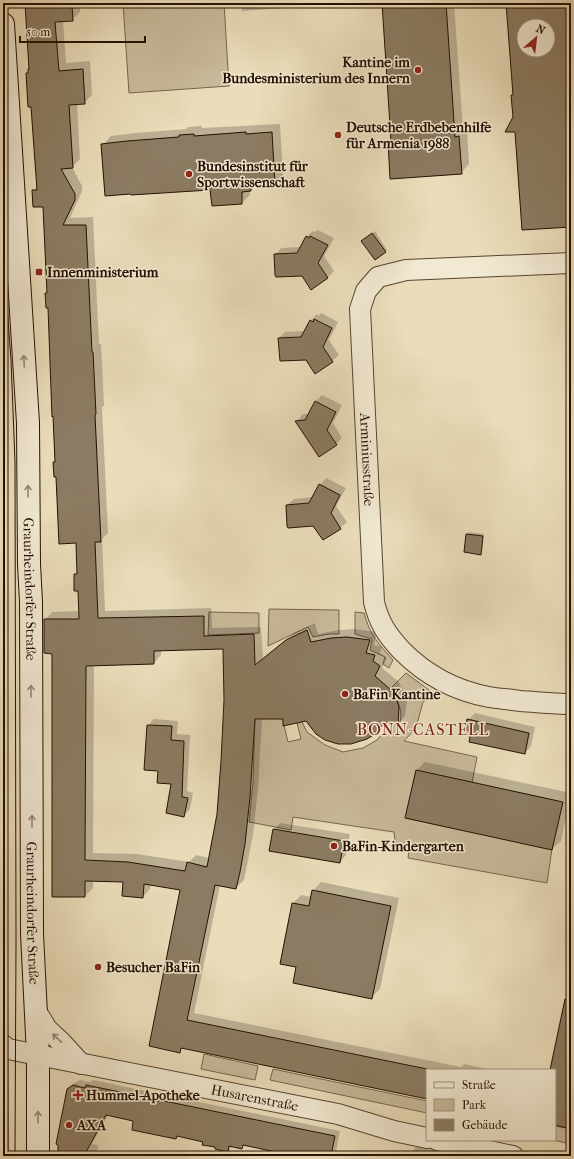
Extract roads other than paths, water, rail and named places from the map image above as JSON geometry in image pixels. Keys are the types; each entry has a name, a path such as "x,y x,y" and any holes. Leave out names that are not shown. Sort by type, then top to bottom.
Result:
{"main road":[{"name":"Graurheindorfer Straße","path":"3,24 28,423 29,564 31,610 32,934 38,1056 38,1156"}],"street":[{"name":"Arminiusstraße","path":"571,263 406,270 378,277 366,291 360,308 374,602 377,615 383,628 399,647 419,666 449,684 489,697 552,704 571,704"},
{"path":"36,1011 47,1029 81,1064"},
{"name":"Husarenstraße","path":"5,1050 338,1114 394,1131 426,1138"},
{"path":"442,1141 513,1156"}],"tram line":[{"path":"3,250 11,360 15,462 15,1156"},
{"path":"3,359 6,462 8,1156"}],"place":[{"name":"Kantine im Bundesministerium des Innern","path":"418,70"},
{"name":"Deutsche Erdbebenhilfe für Armenia 1988","path":"338,135"},
{"name":"Bundesinstitut für Sportwissenschaft","path":"189,174"},
{"name":"Innenministerium","path":"39,272"},
{"name":"BaFin Kantine","path":"345,694"},
{"name":"BaFin-Kindergarten","path":"334,846"},
{"name":"Besucher BaFin","path":"98,967"},
{"name":"Hummel-Apotheke","path":"78,1095"},
{"name":"AXA","path":"69,1125"}],"district":[{"name":"BONN-CASTELL","path":"423,729"}]}
